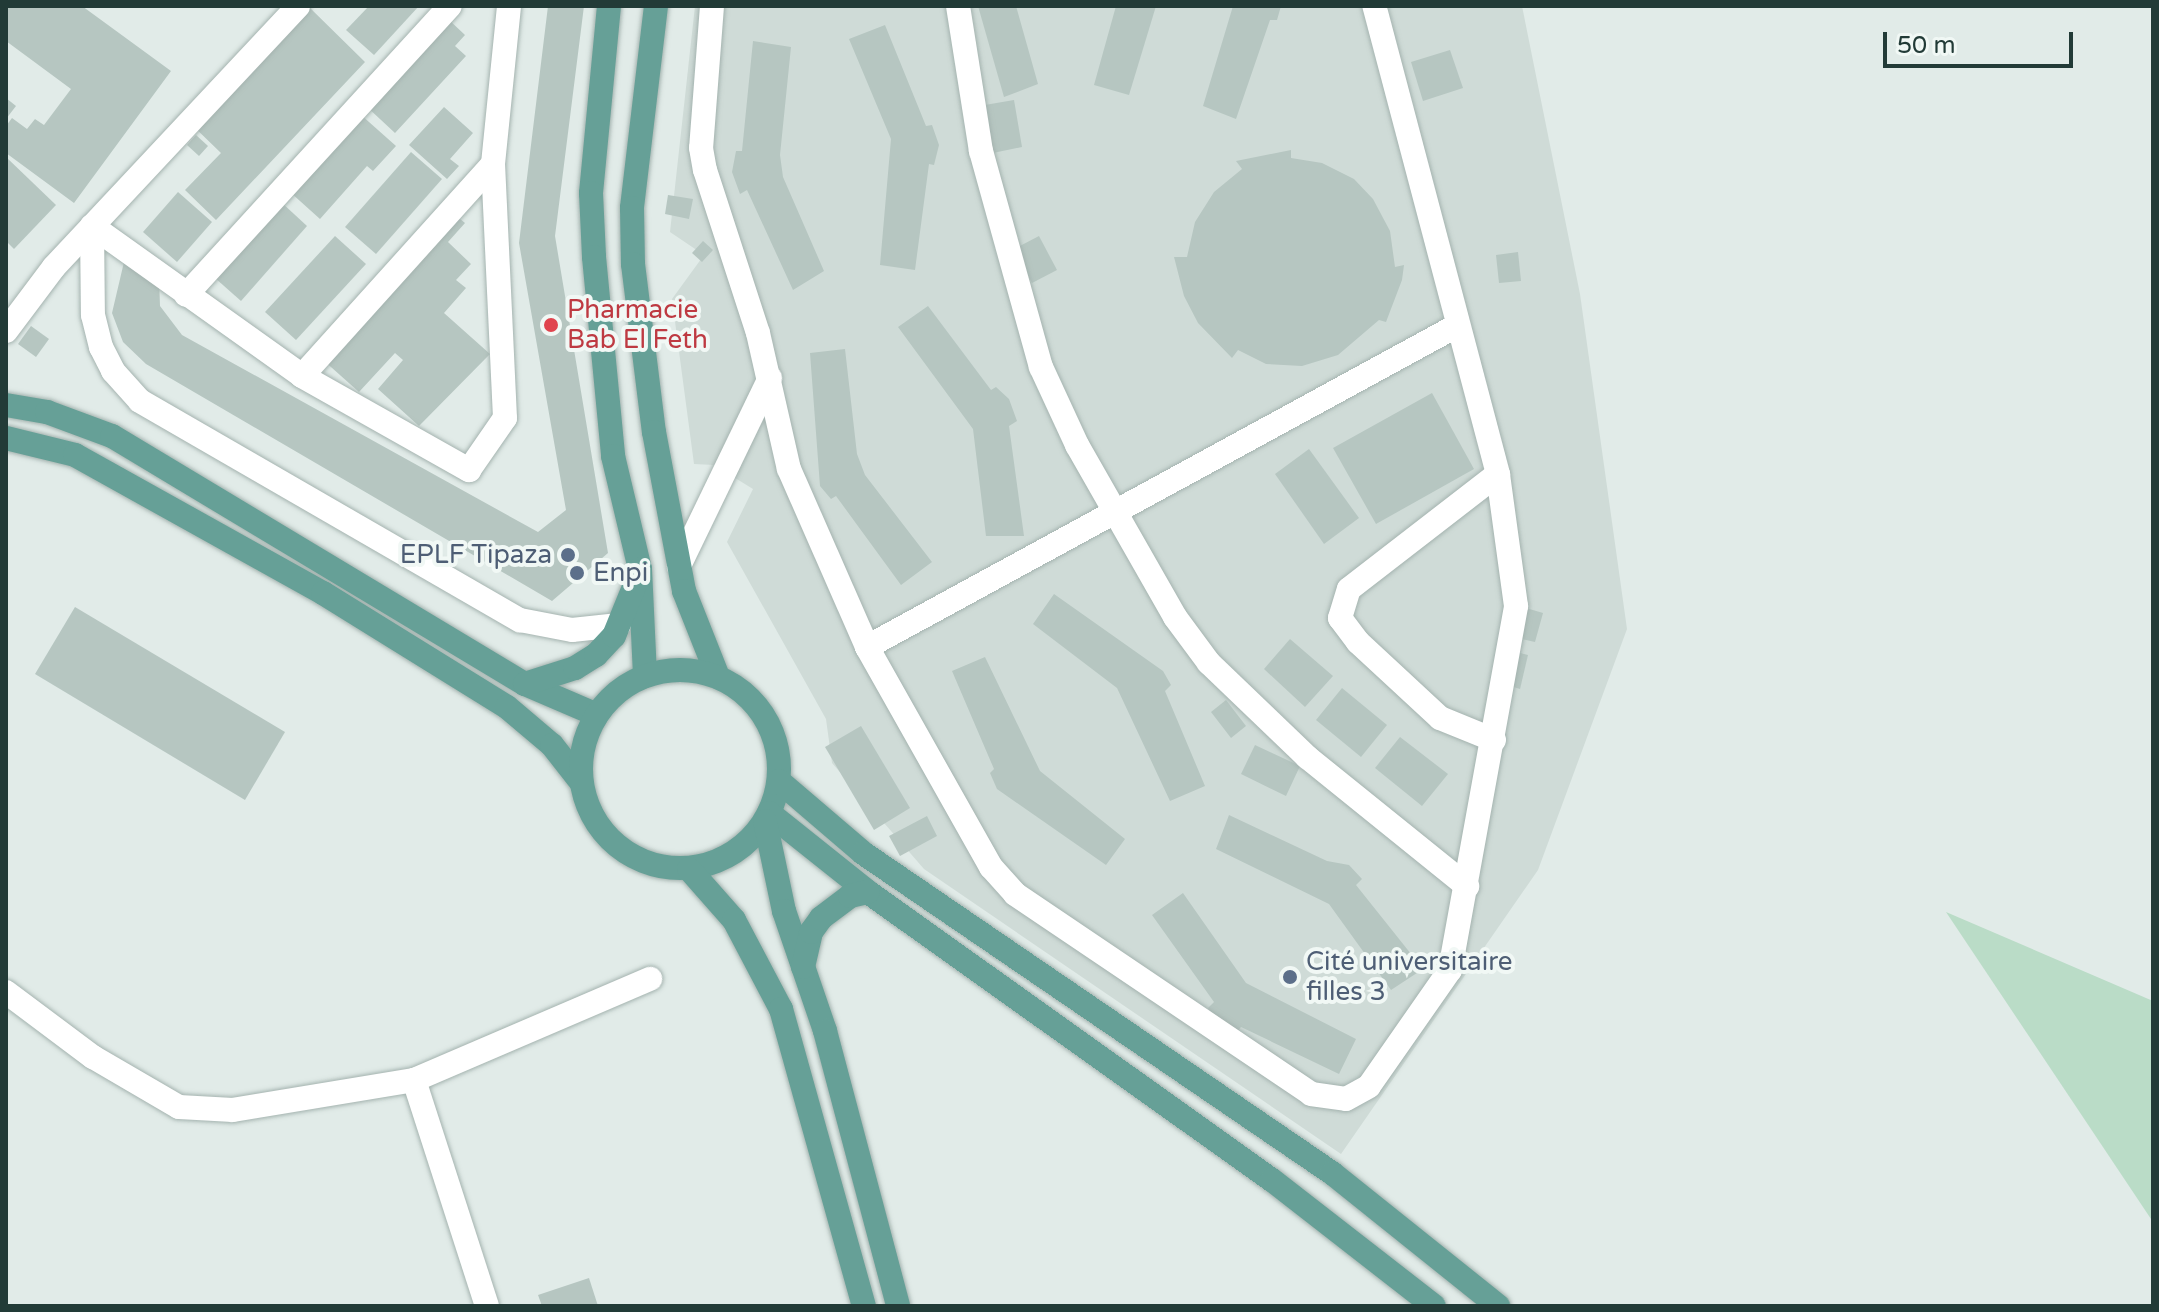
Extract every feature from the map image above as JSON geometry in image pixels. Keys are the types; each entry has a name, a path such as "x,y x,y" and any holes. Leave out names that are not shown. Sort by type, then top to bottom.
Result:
{"main road":[{"path":"609,6 591,193 594,257 613,456 640,569 645,676"},
{"path":"656,6 633,192 633,264 654,432 679,566 718,677"},
{"path":"6,405 47,412 112,436 525,684 597,715"},
{"path":"6,438 75,455 323,593 507,707 552,745 581,782 591,813 610,840 646,863 689,869 740,849 767,817 779,781 775,738 766,718 737,687 718,677 682,670 645,676 618,692 597,715 586,736 581,782"},
{"path":"525,684 586,662 619,625 640,569"},
{"path":"779,781 835,833 1242,1109 1422,1242 1498,1306"},
{"path":"767,817 1272,1180 1434,1306"},
{"path":"767,817 784,911 803,967 898,1306"},
{"path":"689,869 746,939 781,1009 864,1306"},
{"path":"803,967 811,932 821,918 850,896 868,892"}],"street":[{"path":"6,331 92,226 298,6"},
{"path":"186,295 450,6"},
{"path":"92,226 302,376 469,470 505,418 493,164 509,6"},
{"path":"712,6 701,148 770,378 793,481 867,647 1001,882 1311,1094 1346,1099 1369,1086 1450,970 1516,606 1498,474 1374,6"},
{"path":"958,6 981,151 1041,367 1115,511 1175,617 1209,663 1307,757 1467,886"},
{"path":"302,376 493,164"},
{"path":"92,226 93,315 101,347 113,371 140,401 520,620 572,630 619,625"},
{"path":"867,647 1458,325"},
{"path":"679,566 770,378"},
{"path":"1494,740 1440,718 1358,642 1340,618 1349,589 1498,474"},
{"path":"6,992 93,1057 179,1107 233,1110 414,1080 650,979"},
{"path":"414,1080 487,1306"}],"shaded area":[{"path":"695,6 1522,6 1580,294 1627,629 1538,870 1341,1154 924,869 832,763 826,719 727,542 753,489 714,465 694,464 672,299 704,255 670,232"}],"green space":[{"path":"1946,912 2153,1001 2153,1222"}],"building":[{"path":"6,6 82,6 171,71 74,203 6,153 6,126 12,118 27,129 35,119 44,125 71,89 6,41"},
{"path":"308,6 365,62 216,220 185,190 221,153 191,124"},
{"path":"369,6 419,6 374,55 346,30"},
{"path":"548,6 584,6 555,236 608,553 552,601 146,364 123,342 112,313 124,262 159,278 160,306 182,335 538,532 566,510 519,243"},
{"path":"978,6 1016,6 1038,84 1004,97"},
{"path":"1116,6 1156,6 1129,95 1094,85"},
{"path":"1233,6 1281,6 1277,20 1270,20 1236,119 1203,106"},
{"path":"447,18 465,35 455,46 466,56 395,133 366,106"},
{"path":"885,25 926,126 932,125 939,145 934,165 929,164 915,270 880,265 891,139 849,39"},
{"path":"753,41 791,47 780,155 783,177 824,271 793,290 747,190 740,194 732,172 736,151 742,151"},
{"path":"1450,50 1463,88 1423,101 1411,62"},
{"path":"6,98 16,106 6,119"},
{"path":"1014,100 1022,147 988,154 979,106"},
{"path":"444,107 473,133 450,159 459,166 447,179 409,145"},
{"path":"360,114 396,146 373,171 367,166 320,219 290,192"},
{"path":"196,135 208,146 199,156 187,145"},
{"path":"1291,150 1291,158 1322,163 1354,179 1373,199 1390,231 1395,267 1404,265 1402,280 1386,322 1379,320 1338,355 1302,366 1266,364 1238,350 1232,358 1198,323 1184,296 1174,257 1187,257 1195,222 1214,192 1242,169 1236,161"},
{"path":"411,152 442,179 376,254 345,227"},
{"path":"6,157 56,205 14,249 6,241"},
{"path":"178,192 212,222 177,262 143,232"},
{"path":"668,195 693,199 689,219 665,214"},
{"path":"281,202 307,226 241,301 215,278"},
{"path":"454,214 465,223 448,242 471,264 456,280 466,288 444,313 490,354 419,426 378,389 403,360 395,353 359,392 322,359"},
{"path":"335,236 366,264 296,340 265,312"},
{"path":"1039,236 1057,270 1032,283 1014,249"},
{"path":"703,241 713,250 702,262 692,253"},
{"path":"1518,252 1521,281 1499,283 1496,255"},
{"path":"928,306 991,390 996,387 1009,399 1017,421 1009,426 1024,536 986,536 973,429 898,327"},
{"path":"31,326 49,339 36,357 18,344"},
{"path":"845,349 857,454 865,475 932,562 901,585 836,496 831,499 820,486 810,353"},
{"path":"1432,393 1474,469 1376,524 1333,448"},
{"path":"1309,449 1359,518 1324,544 1275,474"},
{"path":"1054,594 1163,671 1171,685 1165,691 1205,786 1170,801 1117,688 1033,624"},
{"path":"75,607 285,732 245,800 35,674"},
{"path":"1526,608 1543,613 1535,642 1518,638"},
{"path":"1290,639 1333,676 1305,707 1264,669"},
{"path":"1516,652 1528,655 1520,689 1507,685"},
{"path":"985,657 1040,771 1125,839 1106,865 997,789 990,773 994,769 952,671"},
{"path":"1342,688 1387,725 1361,757 1316,720"},
{"path":"1226,700 1246,726 1231,738 1211,712"},
{"path":"861,726 910,808 874,830 825,747"},
{"path":"1400,737 1448,774 1422,806 1375,768"},
{"path":"1255,745 1300,766 1286,796 1241,774"},
{"path":"1229,815 1327,861 1349,865 1362,879 1356,885 1423,969 1391,990 1329,904 1216,849"},
{"path":"927,816 937,836 900,856 889,836"},
{"path":"1183,893 1246,983 1356,1039 1339,1074 1241,1027 1237,1032 1219,1023 1208,1008 1214,1002 1152,915"},
{"path":"589,1278 598,1306 542,1306 538,1295"}],"place":[{"name":"Pharmacie Bab El Feth","path":"551,325"},
{"name":"EPLF Tipaza","path":"568,555"},
{"name":"Enpi","path":"577,573"},
{"name":"Cité universitaire filles 3","path":"1290,977"}]}
